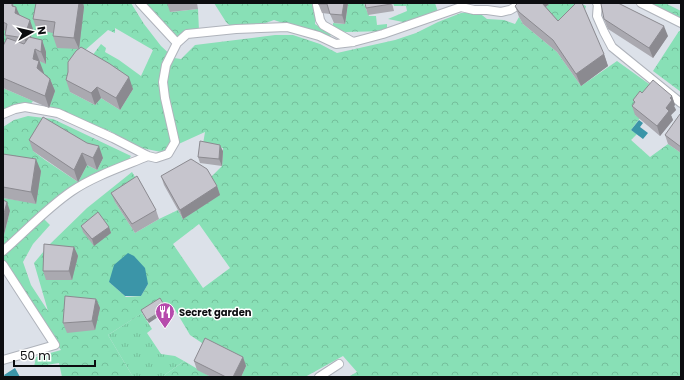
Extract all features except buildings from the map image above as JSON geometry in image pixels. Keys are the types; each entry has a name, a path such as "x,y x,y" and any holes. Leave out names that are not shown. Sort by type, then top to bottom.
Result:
{"street":[{"path":"140,3 177,43"},
{"path":"318,3 320,20 323,25 353,42"},
{"path":"598,3 597,16 612,47 681,103"},
{"path":"641,3 681,23"},
{"path":"3,114 15,108 25,107 58,113 148,156 156,158 168,154 175,142 163,82 166,65 177,43 187,34 236,29 287,27 319,36 336,44 353,42 383,34 462,7 474,10 501,12 510,10 519,4"},
{"path":"3,252 54,204 74,190 93,179 148,156"},
{"path":"3,265 55,345 3,360"},
{"path":"319,377 339,364"}],"green space":[{"path":"3,3 131,3 144,24 161,46 174,58 181,59 195,45 275,35 293,35 320,44 337,53 395,40 416,33 461,13 478,12 487,19 504,20 515,24 519,17 523,24 557,52 581,86 617,61 656,89 635,115 640,118 631,130 637,134 631,140 650,157 668,144 681,153 681,377 348,377 357,372 343,356 305,377 241,377 246,366 208,347 190,335 174,308 167,311 161,301 108,335 133,377 62,377 59,363 34,367 36,357 61,350 3,273 3,239 10,211 3,209 3,198 35,203 3,165 3,127 14,120 28,116 53,119 131,156 129,159 78,182 38,213 50,225 33,244 23,262 31,285 48,311 34,263 49,245 87,208 132,172 140,185 115,202 135,233 178,210 183,219 210,178 222,166 223,148 203,144 205,132 161,152 132,146 110,131 49,108 39,61 46,63 46,52 3,56","holes":["115,28 153,50 141,76 105,52 106,48 101,44 89,60 115,75 133,89 120,110 101,98 95,105 70,92 75,59 108,30 115,33","33,151 103,158 97,170 87,165 78,182","199,224 230,268 203,288 173,244","109,282 148,284 141,296 126,297"]},
{"path":"143,3 170,3 171,12 198,9 199,31 176,40"},
{"path":"214,3 315,3 315,24 331,35 327,38 274,20 238,33 226,22"},
{"path":"348,3 364,3 369,16 376,16 377,25 387,24 387,31 346,32 340,31 333,26 333,23 345,24"},
{"path":"393,3 435,3 438,12 408,23 388,19 407,11 406,6 394,6"},
{"path":"550,3 580,3 586,6 585,10 562,33 542,10"},
{"path":"641,3 665,3 681,11 681,20"},
{"path":"679,31 681,31 681,92 653,71"},
{"path":"3,88 33,101 29,106 3,114"},
{"path":"142,313 152,329 147,333 161,354 175,356 184,361 162,377 133,377 108,335"},
{"path":"184,361 211,377 162,377"}],"water":[{"path":"639,120 643,123 640,127 648,133 643,139 631,130"},
{"path":"128,253 134,256 145,268 148,284 141,296 125,296 109,282 114,265"},
{"path":"15,368 20,377 5,377 4,375"}],"place":[{"name":"Secret garden","path":"165,329"}]}
